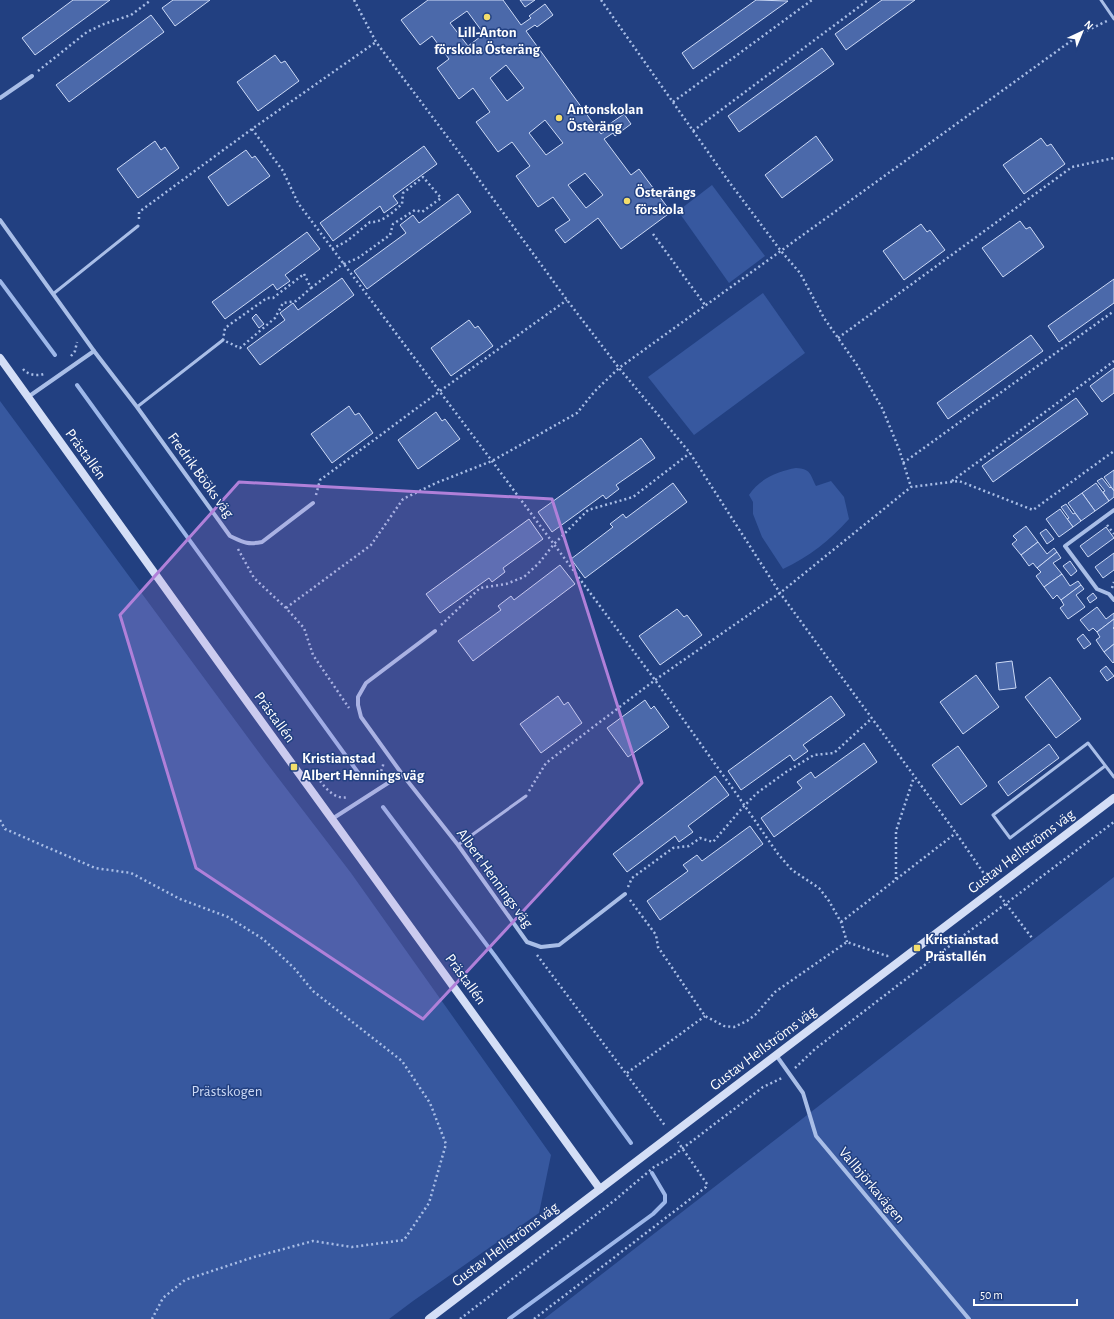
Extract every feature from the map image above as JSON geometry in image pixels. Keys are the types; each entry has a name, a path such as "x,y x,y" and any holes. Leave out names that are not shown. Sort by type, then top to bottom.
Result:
{"street":[{"path":"0,98 32,76"},
{"name":"Fredrik Bööks väg","path":"0,220 52,294 137,407 230,536 252,544 262,542 313,503"},
{"path":"28,397 94,351"},
{"name":"Prästallén","path":"0,358 222,668 600,1189"},
{"path":"1114,510 1065,546 1096,589 1109,594 1114,600"},
{"name":"Albert Hennings väg","path":"435,631 366,683 358,697 361,717 402,774 458,845 527,942 541,947 559,945 626,894"},
{"path":"332,819 402,774"},
{"name":"Gustav Hellströms väg","path":"430,1319 1114,798"},
{"name":"Vallbjörkavägen","path":"776,1055 802,1093 816,1136 969,1319"}],"lane":[{"path":"1101,0 1113,18"},
{"path":"52,294 138,226"},
{"path":"137,407 223,340"},
{"path":"1105,766 1010,838 993,815 1088,743 1114,777"},
{"path":"458,845 526,796"}],"path":[{"path":"32,76 87,32 104,24 132,15 151,0"},
{"path":"354,0 376,42 567,300 618,368 690,453 780,593 1032,938"},
{"path":"601,0 727,179 781,251 800,273 824,318 857,365 882,408 899,449 911,487"},
{"path":"673,102 812,0"},
{"path":"693,130 868,0"},
{"path":"286,608 372,545 403,499 436,483 492,461 578,413 595,391 618,368 1082,33 1113,18"},
{"path":"138,226 139,212 252,129 376,42"},
{"path":"252,129 283,171 298,203 655,680 784,862 792,870 818,888 829,901 841,922 847,942"},
{"path":"838,338 1072,167 1114,158"},
{"path":"312,288 304,274 273,298 267,298 225,328 223,340 240,348 275,318 283,303 296,301 344,264 358,258 390,235 394,224 415,210 422,212 441,198 423,177 403,193 402,204 389,215 376,222 370,222 347,241 332,249"},
{"path":"653,234 705,305"},
{"path":"313,503 320,480 440,391 567,300"},
{"path":"903,463 1114,311"},
{"path":"71,356 75,351 77,339"},
{"path":"952,482 1114,361"},
{"path":"19,364 27,373 40,375 48,373"},
{"path":"526,796 546,763 655,680 780,593 911,487 959,481 1033,510 1114,451"},
{"path":"435,631 480,588 506,584 524,577 588,510 633,497 690,453"},
{"path":"230,536 254,578 286,608 304,628 313,655 347,706 361,717"},
{"path":"847,942 775,992 747,1021 734,1027 724,1026 705,1016 658,946 656,934 626,894 632,878 673,848 689,846 700,838 713,842 757,793 786,772 814,755 834,753 871,718"},
{"path":"371,783 380,773 383,765 382,760"},
{"path":"896,880 896,831 914,776"},
{"path":"320,781 331,793 338,797 345,798 353,795"},
{"path":"0,820 5,829 95,868 131,873 180,899 228,917 263,939 294,968 313,991 402,1061 430,1103 446,1144 429,1203 404,1240 352,1247 313,1241 254,1257 185,1280 163,1298 152,1319"},
{"path":"460,1319 615,1200 654,1167 683,1149 763,1087 780,1080 789,1074 822,1044 1114,822"},
{"path":"841,922 956,834"},
{"path":"527,942 627,1073 707,1184 706,1187 534,1319"},
{"path":"847,942 887,956 894,951"},
{"path":"627,1073 705,1016"}],"highlighted area":[{"path":"239,482 552,499 642,783 423,1019 196,868 120,615"}],"green space":[{"path":"712,185 765,256 729,283 678,211"},
{"path":"763,293 805,353 694,435 648,377"},
{"name":"Prästskogen","path":"0,401 266,762 351,873 551,1155 539,1213 389,1319 0,1319"},
{"path":"796,468 807,471 811,475 816,486 831,481 844,497 849,519 819,547 802,559 783,569 762,537 753,514 753,502 749,495 758,484 764,480 782,471"},
{"path":"1114,877 1114,1319 544,1319"}],"building":[{"path":"73,0 110,0 35,55 22,38"},
{"path":"173,0 210,0 175,26 162,8"},
{"path":"428,0 503,0 521,25 531,18 529,16 545,4 553,15 537,27 535,25 526,31 601,134 610,127 608,125 624,114 631,124 615,136 613,133 604,139 631,175 639,169 671,212 621,249 598,218 565,243 555,230 570,220 553,197 538,207 516,176 530,166 512,142 498,152 476,122 490,112 473,88 459,99 437,68 449,59 432,36 420,45 401,20","holes":["467,11 484,34 468,46 450,23","506,65 524,88 507,101 490,78","545,120 563,143 546,155 529,133","585,173 603,195 586,208 568,185"]},
{"path":"520,0 535,0 525,7"},
{"path":"756,0 788,1 693,69 682,53"},
{"path":"882,0 915,0 846,50 835,34"},
{"path":"151,15 164,32 69,102 56,85"},
{"path":"822,48 834,64 739,132 728,116"},
{"path":"275,55 281,63 285,61 299,81 258,111 237,82"},
{"path":"816,136 833,160 782,198 765,175"},
{"path":"1041,138 1047,146 1051,144 1065,164 1024,194 1003,165"},
{"path":"155,141 161,150 165,147 179,168 138,198 117,169"},
{"path":"424,146 437,164 393,196 398,203 384,213 380,206 333,241 320,223"},
{"path":"246,150 252,158 255,156 270,176 228,206 208,177"},
{"path":"458,194 471,212 367,289 354,271 406,233 400,225 413,215 419,223"},
{"path":"1020,221 1026,229 1030,227 1044,247 1003,277 982,248"},
{"path":"921,224 927,232 930,230 945,250 904,280 883,251"},
{"path":"307,232 320,249 285,275 290,281 277,290 273,284 225,319 212,302"},
{"path":"342,278 354,295 260,365 247,348 285,320 280,313 293,303 298,310"},
{"path":"1114,279 1114,303 1059,342 1048,326"},
{"path":"256,314 264,324 259,328 252,318"},
{"path":"469,320 475,328 478,326 493,346 451,376 431,348"},
{"path":"1031,335 1043,351 948,419 937,403"},
{"path":"1114,368 1114,393 1102,402 1090,386"},
{"path":"1076,398 1088,414 993,482 982,466"},
{"path":"349,406 355,415 359,413 373,433 332,463 311,434"},
{"path":"436,412 442,421 445,419 460,439 418,469 398,440"},
{"path":"641,438 655,458 616,485 619,489 606,499 603,495 552,532 538,512"},
{"path":"1114,470 1114,491 1104,477"},
{"path":"1102,478 1114,491 1114,497 1109,501 1103,492 1105,491 1097,481"},
{"path":"673,483 687,502 585,578 571,559 613,527 610,524 623,514 626,518"},
{"path":"1096,483 1109,501 1095,511 1082,493"},
{"path":"1082,493 1095,511 1081,521 1068,503"},
{"path":"1066,504 1073,514 1075,513 1081,521 1073,527 1067,519 1069,518 1061,507"},
{"path":"1060,509 1073,527 1059,537 1046,519"},
{"path":"529,519 543,539 503,568 505,572 492,582 489,578 440,613 426,594"},
{"path":"1026,526 1038,542 1021,555 1012,544 1017,540 1013,536"},
{"path":"1106,527 1114,538 1088,557 1080,546"},
{"path":"1046,529 1054,539 1047,544 1040,533"},
{"path":"1038,542 1047,554 1054,548 1057,552 1037,568 1033,563 1029,566 1021,555"},
{"path":"1057,552 1061,558 1053,563 1062,574 1044,587 1036,576 1041,572 1037,568"},
{"path":"1114,553 1114,570 1103,578 1095,567"},
{"path":"1070,561 1077,571 1071,576 1063,566"},
{"path":"560,565 575,584 473,661 458,641 501,610 498,606 511,596 514,600"},
{"path":"1062,574 1070,586 1078,581 1081,585 1061,600 1057,595 1053,599 1044,587"},
{"path":"1081,585 1084,589 1076,595 1085,607 1068,619 1060,608 1064,605 1061,600"},
{"path":"1093,593 1097,598 1090,603 1087,598"},
{"path":"1097,607 1106,619 1114,613 1114,619 1097,632 1093,628 1089,631 1080,620"},
{"path":"677,609 684,617 687,615 702,635 660,665 639,636"},
{"path":"1114,619 1114,644 1104,652 1096,640 1100,637 1097,632"},
{"path":"1083,634 1091,644 1084,649 1077,639"},
{"path":"1114,644 1114,662 1113,663 1104,652"},
{"path":"1012,661 1016,688 999,690 996,663"},
{"path":"1106,666 1114,676 1107,681 1100,671"},
{"path":"976,675 999,707 963,734 940,702"},
{"path":"1050,677 1081,719 1056,738 1025,697"},
{"path":"558,696 564,705 568,702 582,723 541,753 520,724"},
{"path":"831,696 845,715 803,745 808,751 794,761 790,755 741,790 728,771"},
{"path":"645,700 651,709 654,706 669,727 628,757 607,728"},
{"path":"864,743 877,762 774,837 761,818 802,788 797,782 811,772 815,778"},
{"path":"1049,744 1059,758 1008,796 998,782"},
{"path":"958,746 987,786 961,805 932,765"},
{"path":"715,776 729,795 688,826 693,832 679,842 675,836 627,872 613,854"},
{"path":"750,826 763,844 660,920 647,901 688,871 683,865 697,855 702,861"}],"waterway":[{"path":"0,281 55,355"},
{"path":"77,385 362,778"},
{"path":"383,807 495,956 631,1143"},
{"path":"509,1319 653,1214 665,1202 665,1195 652,1173"}],"place":[{"name":"Lill-Anton förskola Österäng","path":"487,17"},
{"name":"Antonskolan Österäng","path":"559,118"},
{"name":"Österängs förskola","path":"627,201"},
{"name":"Kristianstad Albert Hennings väg","path":"294,767"},
{"name":"Kristianstad Prästallén","path":"917,948"}]}
